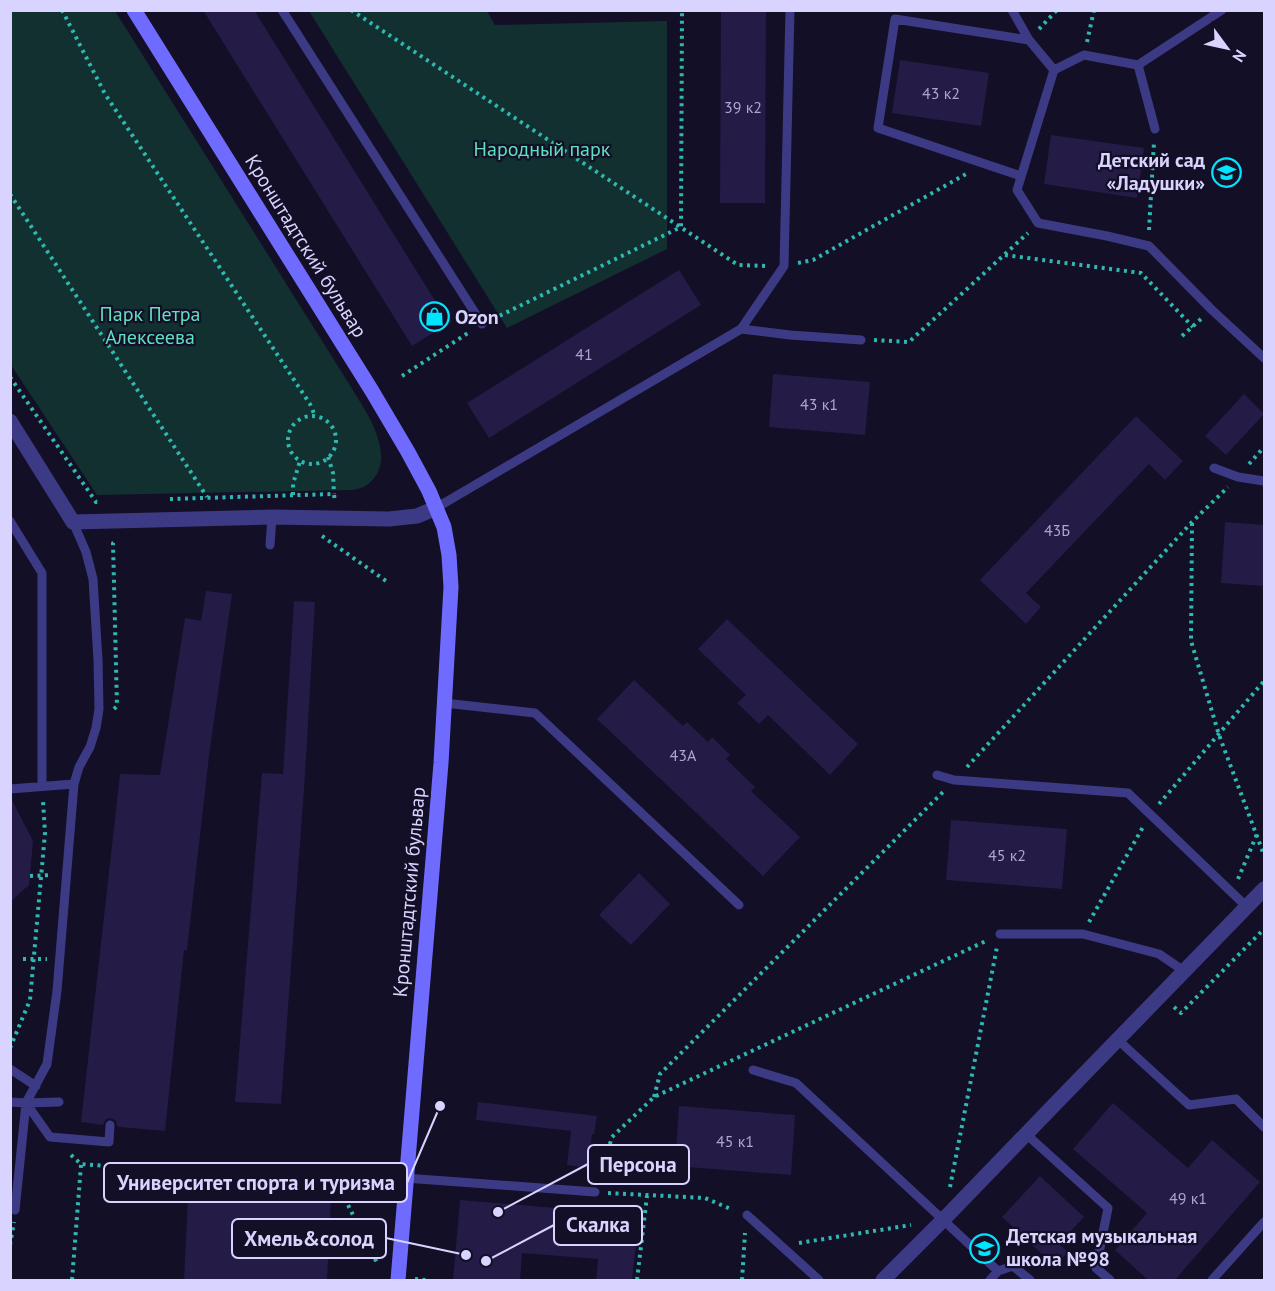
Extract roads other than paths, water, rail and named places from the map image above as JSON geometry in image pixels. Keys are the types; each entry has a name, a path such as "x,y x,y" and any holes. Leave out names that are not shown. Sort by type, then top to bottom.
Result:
{"main road":[{"name":"Кронштадтский бульвар","path":"134,10 372,391 429,491 444,527 451,587 440,775 398,1281"}],"street":[{"path":"10,421 73,522 272,517 389,519 417,516 436,508"},
{"path":"883,1281 1264,889"}],"lane":[{"path":"282,10 482,324"},
{"path":"436,508 741,329 784,266 790,10"},
{"path":"1012,10 1029,40 1054,70"},
{"path":"1222,10 1138,65 1084,55 1054,70 1017,190 1038,223 1149,246 1212,310 1264,358"},
{"path":"1021,176 879,128 896,19 1029,40"},
{"path":"1138,65 1155,129"},
{"path":"741,329 861,340"},
{"path":"1214,468 1238,477 1264,481"},
{"path":"270,545 272,517"},
{"path":"10,521 42,573 42,786"},
{"path":"15,1210 26,1103 47,1064 57,991 74,784 79,767 90,747 99,709 93,579 86,552 73,522"},
{"path":"444,703 535,713 739,905"},
{"path":"937,775 954,780 1128,793 1247,907"},
{"path":"10,789 74,784"},
{"path":"1000,934 1083,934 1159,954 1184,971"},
{"path":"1118,1040 1189,1105 1236,1099 1264,1127"},
{"path":"10,1069 36,1086"},
{"path":"753,1070 796,1083 998,1271"},
{"path":"10,1102 59,1102"},
{"path":"26,1103 50,1137 109,1142 110,1125"},
{"path":"1026,1134 1108,1208 1096,1268 1110,1281"},
{"path":"405,1178 595,1192"},
{"path":"747,1215 819,1281"},
{"path":"1212,1281 1264,1222"},
{"path":"990,1281 998,1271 1013,1266 1030,1281"}],"place":[{"name":"Детский сад «Ладушки»","path":"1226,172"},
{"name":"Ozon","path":"434,317"},
{"name":"Университет спорта и туризма","path":"440,1106"},
{"name":"Персона","path":"498,1212"},
{"name":"Детская музыкальная школа №98","path":"985,1248"},
{"name":"Хмель&солод","path":"466,1255"},
{"name":"Скалка","path":"486,1261"}],"park label":[{"name":"Народный парк","path":"542,149"},
{"name":"Парк Петра Алексеева","path":"150,326"}]}
